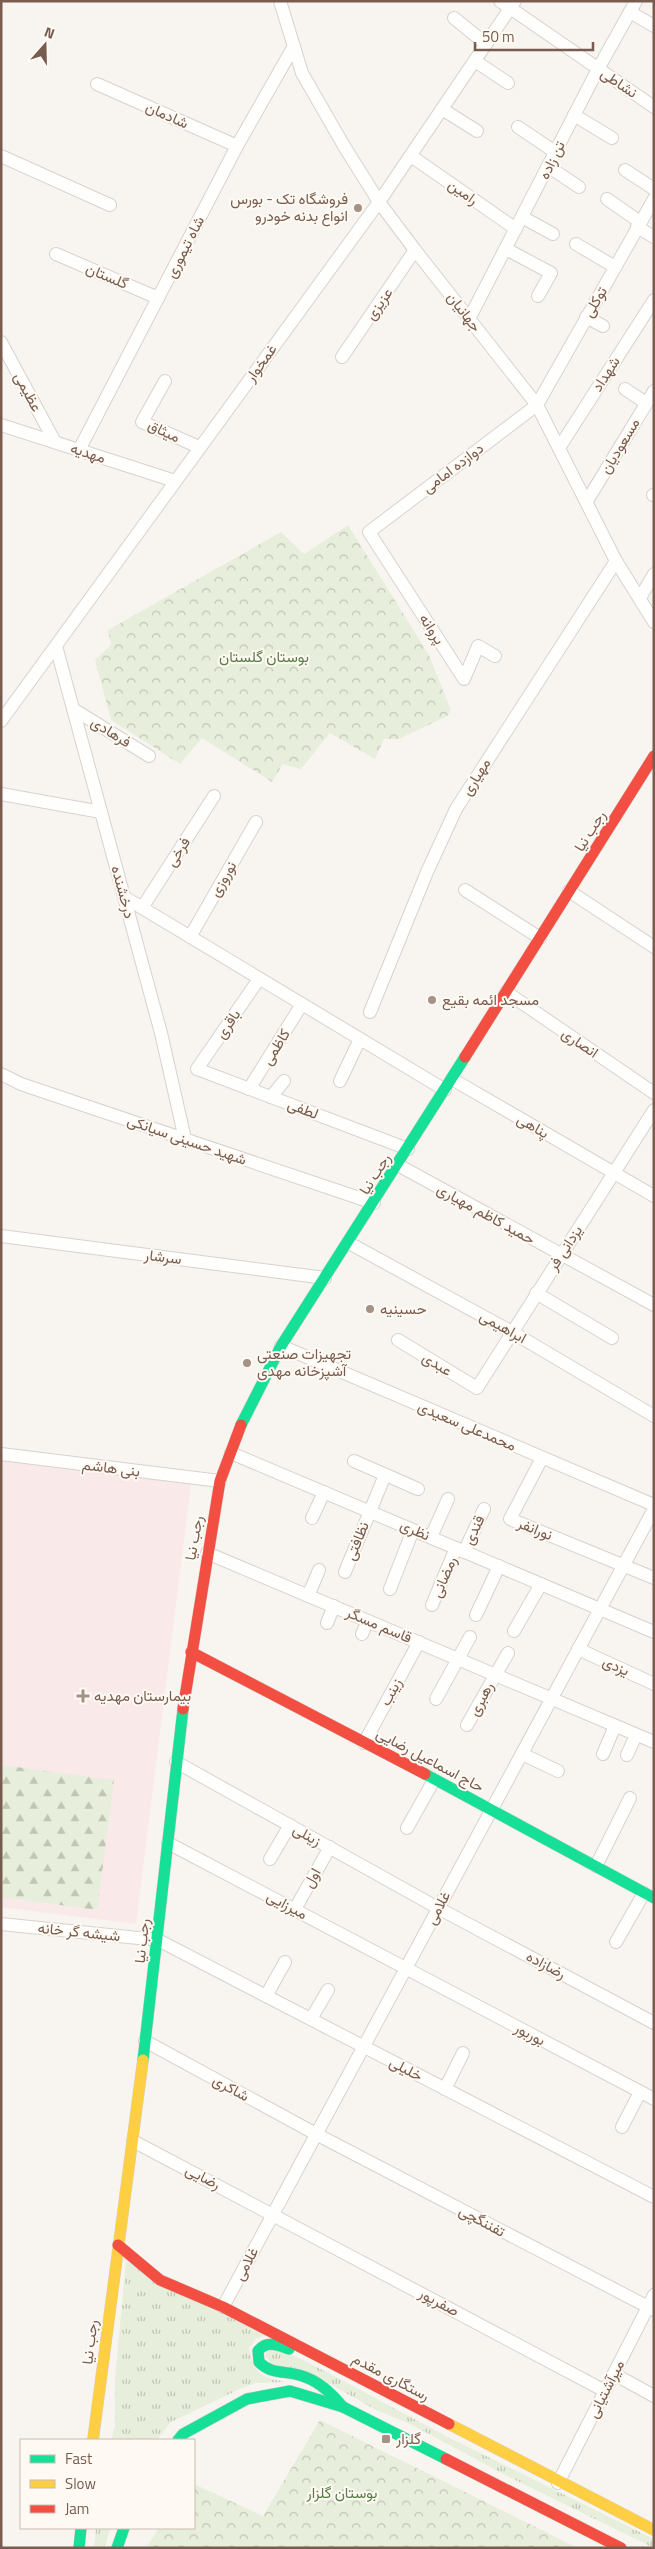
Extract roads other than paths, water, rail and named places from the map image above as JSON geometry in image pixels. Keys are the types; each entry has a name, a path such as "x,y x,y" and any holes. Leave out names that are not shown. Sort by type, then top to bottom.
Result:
{"main road":[{"name":"رجب نیا","path":"93,2439 146,2041 176,1762 206,1553 220,1481 242,1422 281,1346 349,1243 654,756"},
{"name":"حاج اسماعیل رضایی","path":"191,1652 492,1809 649,1896"},
{"name":"رستگاری مقدم","path":"118,2245 160,2280 223,2306 558,2482 654,2530"},
{"path":"339,2367 271,2342 261,2346 258,2351 259,2362 262,2366 302,2375 328,2389 343,2407"},
{"path":"179,2439 183,2434 247,2399 290,2391 343,2407 621,2548"},
{"path":"79,2548 81,2529"},
{"path":"117,2548 124,2529"}],"street":[{"name":"جهانیان","path":"280,1 302,73 344,146 380,202 415,250 536,405 587,501 616,561 654,622"},
{"name":"غمخوار","path":"1,720 380,202 486,44 508,4"},
{"name":"نشاطی","path":"508,4 598,69 654,106"},
{"path":"633,7 654,26"},
{"name":"تن زاده","path":"469,319 598,69 633,7"},
{"path":"454,18 486,44"},
{"name":"شاه تیموری","path":"79,450 237,146 294,46"},
{"path":"475,61 508,83"},
{"name":"شادمان","path":"97,84 237,146"},
{"path":"442,109 477,131"},
{"path":"574,115 612,138"},
{"path":"518,127 556,152"},
{"path":"1,156 110,205"},
{"name":"رامین","path":"411,156 516,229"},
{"path":"549,167 579,186"},
{"path":"625,170 654,188"},
{"path":"608,199 654,237"},
{"name":"توکلی","path":"536,405 654,199"},
{"path":"522,217 553,234"},
{"path":"576,244 615,268"},
{"path":"506,249 551,273 538,296"},
{"name":"عزیزی","path":"342,357 415,250"},
{"name":"گلستان","path":"56,254 158,298"},
{"name":"شهداد","path":"559,448 654,300"},
{"path":"586,318 603,326"},
{"name":"عظیمی","path":"1,342 55,442"},
{"name":"میثاق","path":"165,381 142,422 200,447"},
{"path":"625,388 646,403"},
{"name":"مسعودیان","path":"587,501 654,391"},
{"name":"دوازده امامی","path":"369,532 536,405"},
{"name":"مهدیه","path":"1,425 175,481"},
{"name":"پروانه","path":"369,532 464,678 478,646 495,656"},
{"name":"مهیاری","path":"370,1012 434,855 456,809 616,561"},
{"path":"640,598 654,574"},
{"name":"درخشنده","path":"56,646 161,1033 185,1139"},
{"name":"فرهادی","path":"73,708 149,756"},
{"path":"1,794 101,812"},
{"name":"فرخی","path":"142,908 214,796"},
{"name":"نوروزی","path":"190,937 256,822"},
{"path":"465,890 540,938"},
{"path":"569,891 654,947"},
{"path":"124,897 445,1090"},
{"name":"باقری","path":"197,1069 259,978"},
{"name":"انصاری","path":"506,992 654,1093"},
{"name":"کاظمی","path":"249,1089 302,1004"},
{"path":"340,1081 360,1039"},
{"name":"لطفی","path":"197,1069 408,1149"},
{"name":"شهید حسینی سیانکی","path":"1,1074 21,1084 374,1203"},
{"name":"پناهی","path":"452,1079 614,1172"},
{"path":"271,1097 284,1080"},
{"name":"یزدانی فر","path":"477,1388 654,1110"},
{"name":"حمید کاظم مهیاری","path":"398,1165 654,1305"},
{"path":"614,1172 654,1196"},
{"name":"سرشار","path":"1,1236 325,1278"},
{"name":"ابراهیمی","path":"349,1243 512,1332 654,1416"},
{"path":"536,1293 612,1338"},
{"name":"عبدی","path":"398,1340 477,1388"},
{"name":"محمدعلی سعیدی","path":"281,1346 654,1507"},
{"name":"نظری","path":"231,1453 654,1632"},
{"name":"بنی هاشم","path":"1,1454 220,1481"},
{"name":"نورانفر","path":"542,1458 510,1520 624,1565"},
{"path":"354,1461 418,1489"},
{"name":"نظافتی","path":"345,1572 385,1475"},
{"path":"312,1518 324,1492"},
{"path":"431,1537 448,1499"},
{"name":"غلامی","path":"223,2306 654,1507"},
{"name":"قندی","path":"460,1550 484,1509"},
{"path":"390,1589 413,1530"},
{"name":"رمضانی","path":"432,1605 460,1550"},
{"name":"قاسم مسگر","path":"206,1553 654,1742"},
{"path":"624,1565 654,1578"},
{"path":"476,1616 499,1566"},
{"path":"308,1596 319,1570"},
{"path":"514,1631 541,1584"},
{"path":"327,1623 334,1606"},
{"path":"362,1634 368,1621"},
{"path":"436,1699 470,1637"},
{"name":"زینب","path":"364,1743 419,1642"},
{"name":"یزدی","path":"578,1649 654,1684"},
{"name":"رهبری","path":"467,1725 508,1652"},
{"path":"602,1754 615,1726"},
{"path":"627,1755 636,1734"},
{"path":"522,1754 558,1771"},
{"name":"زینلی","path":"176,1762 438,1908"},
{"path":"407,1828 434,1780"},
{"path":"596,1866 630,1798"},
{"path":"270,1859 290,1825"},
{"name":"میرزایی","path":"168,1843 406,1968"},
{"name":"اول","path":"295,1909 330,1847"},
{"path":"616,1942 649,1896"},
{"name":"رضازاده","path":"438,1908 654,2023"},
{"name":"شیشه گر خانه","path":"1,1924 158,1940"},
{"name":"خلیلی","path":"158,1940 654,2197"},
{"path":"266,1996 285,1962"},
{"name":"بوربور","path":"406,1968 654,2099"},
{"path":"311,2019 328,1990"},
{"name":"شاکری","path":"146,2041 316,2134"},
{"path":"445,2089 463,2053"},
{"path":"622,2127 640,2092"},
{"name":"تفننگچی","path":"316,2134 651,2309"},
{"name":"رضایی","path":"133,2141 273,2214"},
{"name":"صفرپور","path":"273,2214 605,2391"},
{"name":"میرآشتیانی","path":"558,2482 614,2374 651,2309 654,2295"},
{"path":"614,2374 654,2396"}],"place":[{"name":"فروشگاه تک - بورس انواع بدنه خودرو","path":"358,208"},
{"name":"مسجد ائمه بقیع","path":"432,1000"},
{"name":"حسینیه","path":"370,1309"},
{"name":"تجهیزات صنعتی آشپزخانه مهدی","path":"247,1363"},
{"name":"بیمارستان مهدیه","path":"83,1696"},
{"name":"گلزار","path":"386,2439"}],"park label":[{"name":"بوستان گلستان","path":"264,657"},
{"name":"بوستان گلزار","path":"342,2493"}]}
